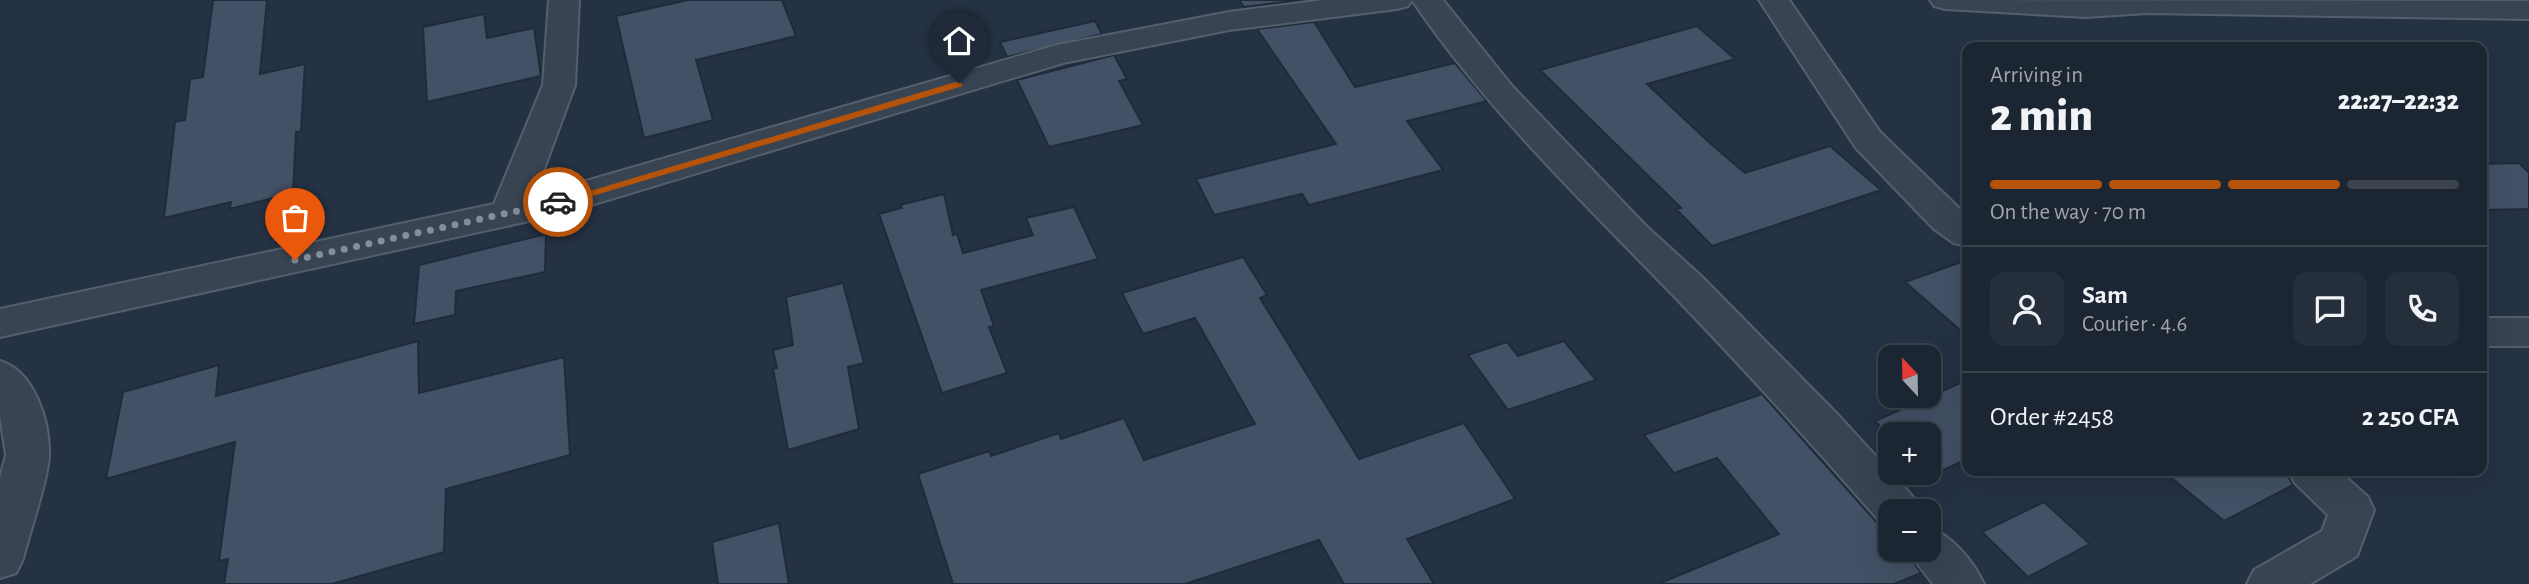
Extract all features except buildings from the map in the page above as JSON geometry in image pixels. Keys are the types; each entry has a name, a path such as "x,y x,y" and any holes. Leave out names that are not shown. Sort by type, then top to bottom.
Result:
{"street":[{"path":"509,213 559,85 564,0"},
{"path":"0,324 561,202 1056,55 1229,21 1397,0"},
{"path":"1427,0 1500,93 1633,235 1824,428 1887,499"},
{"path":"1774,0 1868,140 1947,220 1962,230"},
{"path":"1945,0 2085,8 2219,3 2529,10"},
{"path":"2487,332 2529,332"},
{"path":"0,376 18,399 29,455 0,559"},
{"path":"2270,584 2342,542 2353,510 2316,476"},
{"path":"1941,561 1961,584"}],"way so far":[{"path":"295,260 558,202"}],"route":[{"path":"558,202 959,83"}]}
